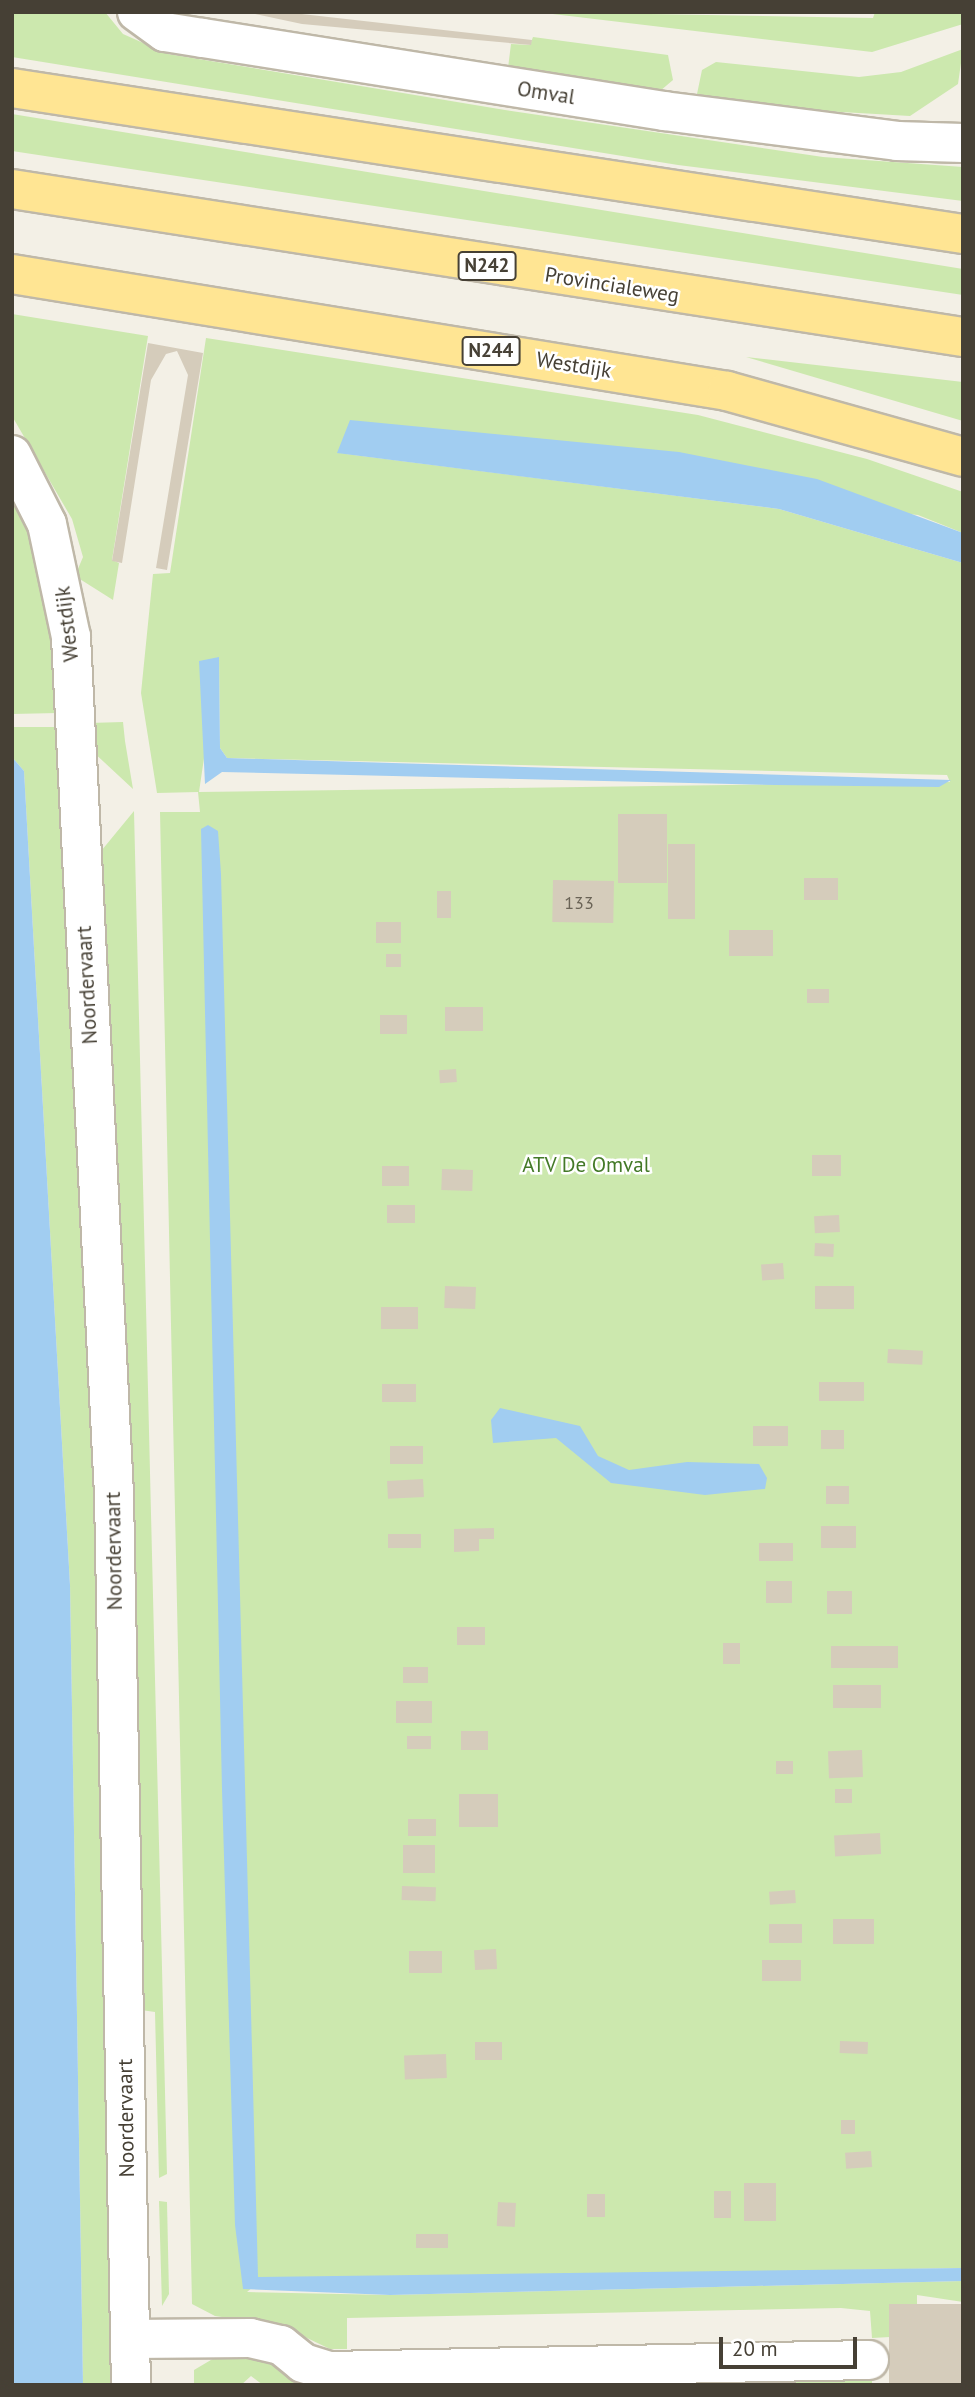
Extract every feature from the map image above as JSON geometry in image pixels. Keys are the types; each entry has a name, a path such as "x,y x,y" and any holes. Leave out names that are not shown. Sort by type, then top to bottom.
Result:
{"main road":[{"path":"12,88 963,234"},
{"name":"Provincialeweg","path":"12,189 963,337"},
{"name":"Westdijk","path":"12,274 727,391 963,457"}],"street":[{"name":"Omval","path":"137,12 165,32 243,45 664,111 897,141 963,143"},
{"name":"Westdijk","path":"12,456 58,562 67,603 74,718"},
{"name":"Noordervaart","path":"74,718 114,1495 131,2385"},
{"path":"130,2339 250,2338 281,2345 329,2371 869,2360"}],"green space":[{"path":"12,12 105,12 123,34 168,54 505,110 823,157 963,167 963,201 678,165 12,57"},
{"path":"536,12 873,18 875,12 963,12 963,24 872,52"},
{"path":"533,37 668,55 673,80 660,91 508,68 511,44 530,45"},
{"path":"963,49 958,84 910,116 790,109 697,94 702,70 716,62 859,77 901,72"},
{"path":"12,114 963,269 963,295 12,151"},
{"path":"12,314 148,336 112,560 119,563 113,600 75,576 83,557 72,519 12,416"},
{"name":"ATV De Omval","path":"206,338 698,415 867,459 963,492 963,533 918,515 338,453 779,509 963,563 963,2268 261,2280 247,2292 390,2295 963,2281 963,2302 917,2295 917,2304 889,2305 890,2337 872,2338 870,2311 841,2308 347,2318 347,2349 330,2349 282,2326 215,2316 192,2304 160,812 200,812 198,792 157,793 141,693 153,574 170,573","holes":["219,657 220,748 227,758 947,775 950,782 199,792"]},
{"path":"746,357 963,382 963,421"},
{"path":"12,492 43,567 58,713 12,714"},
{"path":"123,722 133,789 90,749 89,723"},
{"path":"12,727 56,727 99,1503 119,2385 83,2385 70,1585 24,771 12,757"},
{"path":"134,811 167,2174 159,2178 155,2012 141,2010 97,856"},
{"path":"159,2201 167,2202 169,2294 162,2306"},
{"path":"216,2357 261,2359 323,2385 263,2385 251,2376 241,2385 194,2385 194,2370"},
{"path":"872,2376 872,2385 477,2385"}],"water":[{"path":"350,420 679,452 817,479 963,533 963,563 779,509 337,453"},
{"path":"219,657 220,748 227,758 951,780 939,787 222,772 205,784 199,661"},
{"path":"12,757 24,771 70,1585 83,2385 12,2385"},
{"path":"208,825 218,831 221,874 258,2277 963,2268 963,2281 390,2295 243,2289 235,2225 222,1790 201,829"},
{"path":"500,1408 580,1426 598,1456 629,1470 687,1462 759,1464 767,1478 765,1489 705,1495 611,1483 556,1438 493,1443 491,1420"}],"building":[{"path":"246,12 284,12 532,40 531,45 302,24"},
{"path":"148,343 203,353 167,570 156,568 188,375 177,351 166,354 151,380 122,563 112,561"},
{"path":"618,814 667,814 667,883 618,883"},
{"path":"668,844 695,844 695,919 668,919"},
{"path":"804,878 838,878 838,900 804,900"},
{"path":"553,880 614,881 613,923 552,922"},
{"path":"437,891 451,891 451,918 437,918"},
{"path":"376,922 401,922 401,943 376,943"},
{"path":"729,930 773,930 773,956 729,956"},
{"path":"386,954 401,954 401,967 386,967"},
{"path":"807,989 829,989 829,1003 807,1003"},
{"path":"445,1007 483,1007 483,1031 445,1031"},
{"path":"380,1015 407,1015 407,1034 380,1034"},
{"path":"456,1069 457,1082 440,1083 439,1070"},
{"path":"812,1155 841,1155 841,1176 812,1176"},
{"path":"382,1166 409,1166 409,1186 382,1186"},
{"path":"442,1169 473,1170 472,1191 441,1190"},
{"path":"387,1205 415,1205 415,1223 387,1223"},
{"path":"839,1215 840,1232 815,1233 814,1216"},
{"path":"815,1243 834,1244 833,1257 814,1256"},
{"path":"783,1263 784,1279 762,1280 761,1265"},
{"path":"445,1286 476,1287 475,1309 444,1308"},
{"path":"815,1286 854,1286 854,1309 815,1309"},
{"path":"381,1307 418,1307 418,1329 381,1329"},
{"path":"888,1349 923,1351 922,1365 887,1363"},
{"path":"819,1382 864,1382 864,1401 819,1401"},
{"path":"382,1384 416,1384 416,1402 382,1402"},
{"path":"753,1426 788,1426 788,1446 753,1446"},
{"path":"821,1430 844,1430 844,1449 821,1449"},
{"path":"390,1446 423,1446 423,1464 390,1464"},
{"path":"423,1479 424,1497 388,1499 387,1481"},
{"path":"826,1486 849,1486 849,1504 826,1504"},
{"path":"821,1526 856,1526 856,1548 821,1548"},
{"path":"494,1528 494,1539 479,1539 479,1551 454,1552 454,1529"},
{"path":"388,1534 421,1534 421,1548 388,1548"},
{"path":"759,1543 793,1543 793,1561 759,1561"},
{"path":"766,1581 792,1581 792,1603 766,1603"},
{"path":"827,1591 852,1591 852,1614 827,1614"},
{"path":"457,1627 485,1627 485,1645 457,1645"},
{"path":"723,1643 740,1643 740,1664 723,1664"},
{"path":"831,1646 898,1646 898,1668 831,1668"},
{"path":"403,1667 428,1667 428,1683 403,1683"},
{"path":"833,1685 881,1685 881,1708 833,1708"},
{"path":"396,1701 432,1701 432,1723 396,1723"},
{"path":"461,1731 488,1731 488,1750 461,1750"},
{"path":"407,1736 431,1736 431,1749 407,1749"},
{"path":"862,1750 863,1777 829,1778 828,1751"},
{"path":"776,1761 793,1761 793,1774 776,1774"},
{"path":"835,1789 852,1789 852,1803 835,1803"},
{"path":"459,1794 498,1794 498,1827 459,1827"},
{"path":"408,1819 436,1819 436,1836 408,1836"},
{"path":"880,1833 881,1854 835,1856 834,1835"},
{"path":"403,1845 435,1845 435,1873 403,1873"},
{"path":"402,1886 436,1887 435,1901 402,1900"},
{"path":"795,1890 796,1903 770,1905 769,1892"},
{"path":"833,1919 874,1919 874,1944 833,1944"},
{"path":"769,1924 802,1924 802,1943 769,1943"},
{"path":"496,1949 497,1969 475,1970 474,1950"},
{"path":"409,1951 442,1951 442,1973 409,1973"},
{"path":"762,1960 801,1960 801,1981 762,1981"},
{"path":"840,2041 868,2042 868,2054 840,2053"},
{"path":"475,2042 502,2042 502,2060 475,2060"},
{"path":"446,2054 447,2078 405,2079 404,2055"},
{"path":"841,2120 855,2120 855,2134 841,2134"},
{"path":"871,2151 872,2167 846,2169 845,2153"},
{"path":"744,2183 776,2183 776,2221 744,2221"},
{"path":"714,2191 731,2191 731,2218 714,2218"},
{"path":"587,2194 605,2194 605,2217 587,2217"},
{"path":"498,2202 516,2203 515,2227 497,2226"},
{"path":"416,2234 448,2234 448,2248 416,2248"},
{"path":"889,2304 963,2304 963,2384 889,2384"}]}
